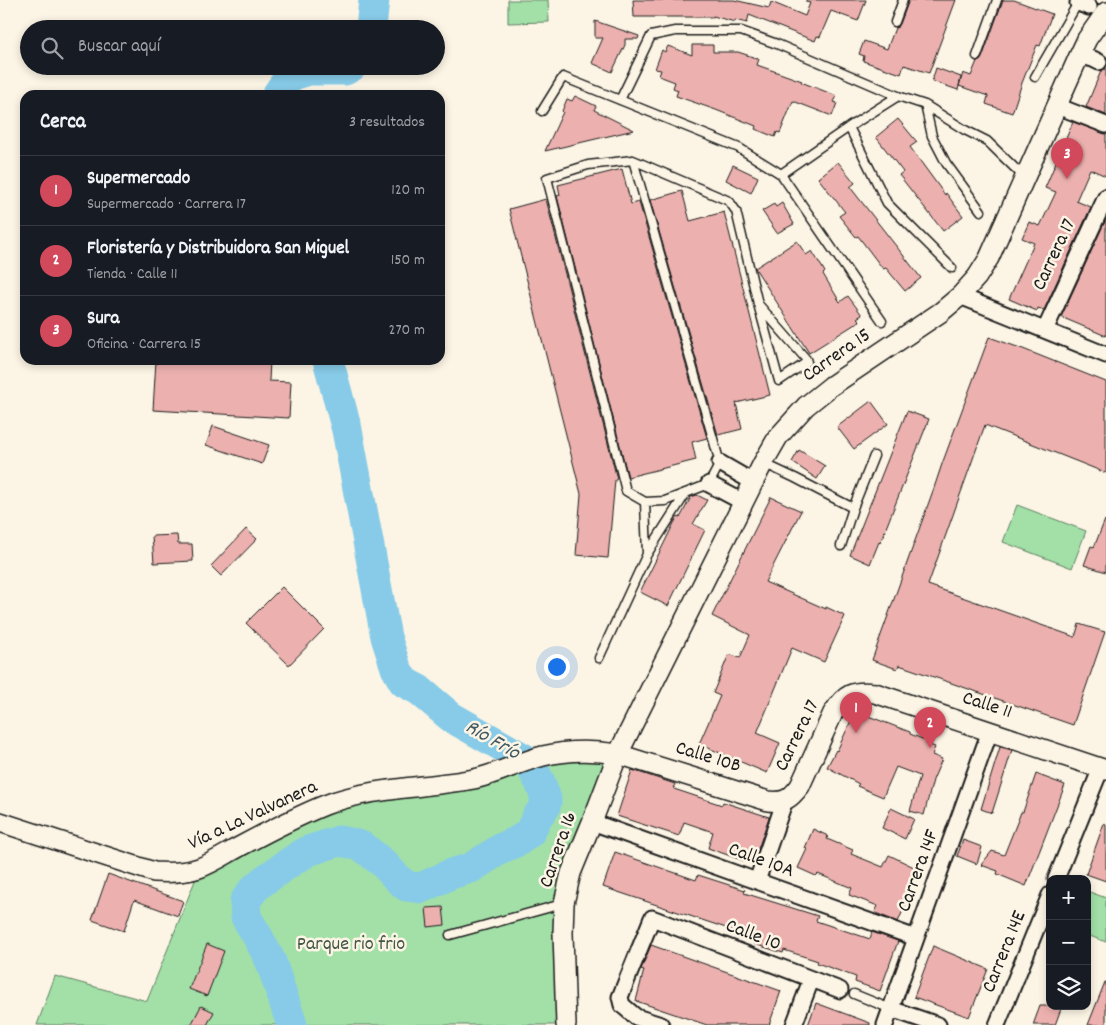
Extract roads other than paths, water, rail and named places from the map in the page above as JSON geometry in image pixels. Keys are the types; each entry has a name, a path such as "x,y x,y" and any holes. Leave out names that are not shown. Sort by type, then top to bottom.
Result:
{"street":[{"name":"Carrera 15","path":"618,754 753,482 778,437 806,406 831,386 941,312 960,296 989,258 1087,40 1088,6"},
{"path":"1079,56 1103,63"},
{"path":"1057,106 1106,125"},
{"name":"Carrera 17","path":"1045,330 1106,197"},
{"path":"960,296 1106,355"},
{"path":"720,463 753,482"},
{"path":"709,484 743,502"},
{"name":"Carrera 17","path":"785,800 793,795 800,786 836,708 852,692"},
{"name":"Calle 11","path":"852,692 876,693 1104,769"},
{"name":"Carrera 14F","path":"885,1025 990,731"},
{"name":"Vía a La Valvanera","path":"0,822 154,872 185,872 200,868 268,831 326,804 344,799 372,793 474,779 542,756 560,753 580,750 618,754"},
{"name":"Calle 10B","path":"618,754 768,801 785,800"},
{"name":"Carrera 16","path":"566,1025 564,903 571,873 618,754"},
{"path":"1058,875 1104,769"},
{"path":"757,881 785,800"},
{"name":"Calle 10A","path":"592,822 916,938"},
{"name":"Carrera 14E","path":"997,1025 1046,905"},
{"name":"Calle 10","path":"661,1025 636,1017 622,1005 620,997 652,918 811,980 847,992"},
{"path":"794,1025 811,980"},
{"path":"891,1009 938,1025"}],"lane":[{"path":"895,22 902,0"},
{"path":"977,56 997,0"},
{"path":"1035,77 1088,6"},
{"path":"620,100 651,36 675,31 741,31 924,105 987,141 1025,178"},
{"path":"542,111 563,77 739,148 781,174 882,321"},
{"path":"781,174 898,96"},
{"path":"924,105 932,136 946,163 982,212"},
{"path":"849,128 887,203 952,268"},
{"path":"633,160 720,463 709,484 665,501 646,502 626,491 547,178 588,165 633,160 729,201 736,211 758,304 779,380 807,362 806,358 758,304"},
{"path":"841,546 853,508 874,456"},
{"path":"763,463 853,508"},
{"path":"599,658 647,554 686,493"},
{"path":"646,502 647,554"},
{"path":"450,935 564,903"},
{"path":"847,992 891,1009"}],"waterway":[{"name":"Río Frío","path":"372,20 374,0"},
{"name":"Río Frío","path":"280,90 290,76 293,75"},
{"name":"Río Frío","path":"292,1025 271,962 246,917 245,901 263,881 308,851 339,841 363,847 383,863 406,886 421,888 451,874 471,868 502,848 518,841 530,832 546,803 540,782 528,761 451,717 419,690 404,682 396,668 386,637 347,430 329,365"}],"place":[{"name":"Sura","path":"1067,179"},
{"name":"Supermercado","path":"856,733"},
{"name":"Floristería y Distribuidora San Miguel","path":"930,748"}],"park label":[{"name":"Parque rio frio","path":"351,945"}]}
